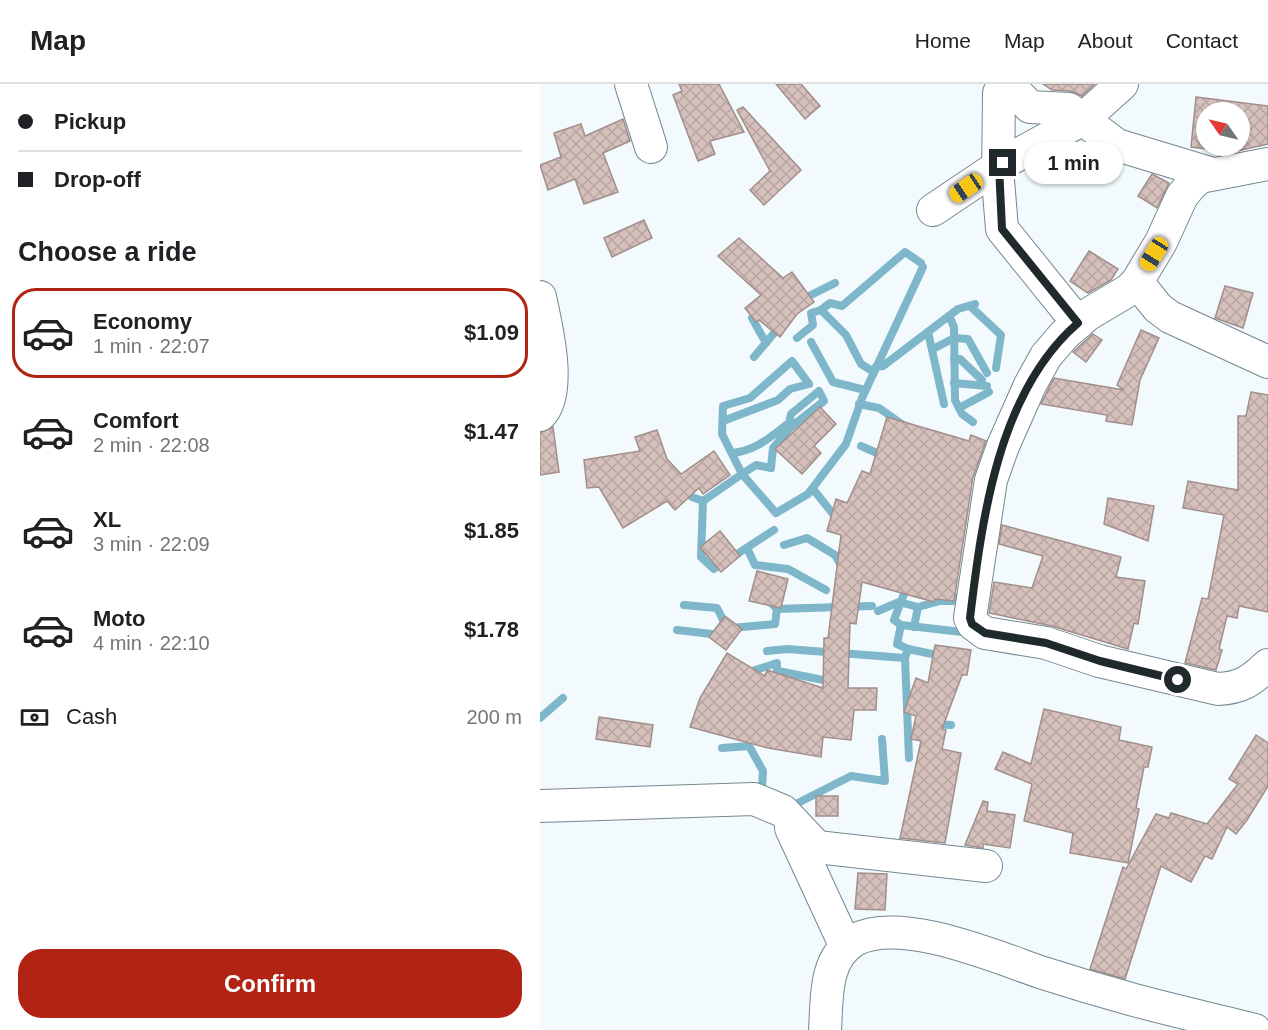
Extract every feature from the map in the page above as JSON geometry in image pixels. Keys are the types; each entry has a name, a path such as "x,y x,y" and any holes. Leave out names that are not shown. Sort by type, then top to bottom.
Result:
{"street":[{"path":"631,84 651,147"},
{"path":"933,210 999,166 1083,119 1122,84"},
{"path":"1004,89 1030,107 1069,109 1117,145 1213,174"},
{"path":"1004,89 999,166 1002,229 1078,323"},
{"path":"1268,164 1244,171 1200,177 1182,196 1161,242 1137,282 1078,323 1046,356 1030,385 1003,446 988,499 970,618 972,624 985,633 1046,643 1100,661 1218,689 1236,688 1248,683 1268,665"},
{"path":"1137,282 1158,308 1170,317 1268,362"},
{"path":"540,297 552,370 546,409 540,415"},
{"path":"540,806 754,799 783,811 817,847 986,866"},
{"path":"783,811 846,947"},
{"path":"825,1030 830,975 834,960 846,947 873,934 916,934 967,947 1127,998 1255,1030"}],"building":[{"path":"679,84 719,84 744,132 710,141 715,154 698,161 673,95 682,91"},
{"path":"776,84 801,84 820,106 805,119"},
{"path":"1043,84 1095,84 1082,96 1070,91 1052,90"},
{"path":"1196,97 1236,102 1196,102 1196,148 1191,147"},
{"path":"1250,104 1268,106 1268,144 1250,148"},
{"path":"743,107 801,170 764,205 750,190 770,171 737,110"},
{"path":"623,119 630,141 603,153 618,192 584,204 575,179 548,190 540,165 561,157 554,133 581,124 585,136"},
{"path":"1152,174 1169,183 1157,208 1138,196"},
{"path":"644,220 652,238 612,257 604,238"},
{"path":"739,238 783,278 792,272 814,302 797,314 780,337 759,320 756,322 745,308 761,295 718,256"},
{"path":"1089,251 1118,269 1111,280 1088,293 1070,281"},
{"path":"1225,286 1253,293 1243,328 1215,318"},
{"path":"1141,330 1159,338 1140,380 1132,425 1106,421 1107,415 1041,404 1054,378 1124,390 1117,385"},
{"path":"1093,334 1102,340 1086,362 1073,352"},
{"path":"1251,392 1268,395 1268,612 1239,606 1237,618 1227,616 1219,649 1222,650 1216,670 1185,663 1202,598 1208,599 1224,515 1183,508 1188,481 1238,490 1238,416 1246,416"},
{"path":"820,407 836,424 814,446 821,453 802,474 775,449"},
{"path":"887,417 969,441 971,435 986,441 973,477 954,601 935,599 934,602 862,582 856,624 850,623 848,688 877,688 876,710 854,710 851,740 823,737 821,757 768,748 690,727 700,698 727,653 765,676 767,670 823,688 824,638 828,638 841,535 827,531 836,499 847,503 862,471 870,474"},
{"path":"553,427 559,472 540,475 540,433"},
{"path":"657,430 667,459 681,474 714,451 730,475 703,494 699,488 675,510 667,501 623,528 599,487 587,488 584,460 640,451 635,437"},
{"path":"1108,498 1154,506 1148,541 1104,524"},
{"path":"1002,525 1121,557 1116,577 1145,581 1138,624 1134,623 1128,649 1052,626 989,613 994,582 1032,588 1043,556 999,544"},
{"path":"720,531 740,556 721,572 700,547"},
{"path":"757,571 788,579 781,608 749,601"},
{"path":"725,616 742,629 726,650 709,637"},
{"path":"935,645 971,650 967,675 962,675 942,729 946,730 942,749 961,753 945,843 900,838 921,741 911,739 916,716 904,712 916,678 928,683"},
{"path":"1044,709 1121,727 1119,740 1152,747 1148,767 1144,767 1136,808 1139,809 1128,863 1070,853 1073,833 1024,821 1032,784 995,769 1003,752 1031,764"},
{"path":"599,717 653,725 650,747 596,739"},
{"path":"1256,735 1268,743 1268,786 1247,820 1236,834 1227,827 1212,859 1205,856 1191,882 1161,866 1125,979 1090,969 1123,867 1126,869 1156,814 1169,818 1171,813 1207,824 1238,784 1229,779"},
{"path":"816,796 838,796 838,816 816,816"},
{"path":"983,801 988,802 987,811 1015,815 1010,848 983,844 983,848 965,845"},
{"path":"858,873 887,874 885,910 855,909"}],"waterway":[{"path":"874,372 861,364 846,335 821,310 830,303 842,306 905,252 921,263"},
{"path":"692,497 703,501 742,474 776,513 808,494 846,444 862,398 923,267"},
{"path":"801,300 835,283"},
{"path":"876,367 883,366 958,309 975,304"},
{"path":"970,306 1001,335 996,368"},
{"path":"797,338 813,325 811,313 821,310"},
{"path":"949,316 954,327 955,400 962,414 973,422"},
{"path":"752,318 766,343"},
{"path":"754,357 780,326"},
{"path":"928,332 944,404"},
{"path":"933,349 954,338 968,339 987,373"},
{"path":"811,342 833,382 865,390"},
{"path":"954,359 960,359 982,380"},
{"path":"723,421 778,400 790,389 809,384 792,361 750,398 723,406 722,434 742,474"},
{"path":"954,383 987,386"},
{"path":"732,453 756,446 769,438 789,423 791,414 819,391 824,401 791,427 773,448 771,468 756,465 742,474 741,472"},
{"path":"959,408 989,392"},
{"path":"859,404 879,408 903,425"},
{"path":"861,446 886,457"},
{"path":"813,489 833,514 842,515"},
{"path":"703,501 701,557 714,569 774,530"},
{"path":"784,545 807,538 835,555 842,567"},
{"path":"747,548 755,565 788,569 826,590"},
{"path":"767,651 787,649 905,658 908,649 897,644 901,625 894,620 907,586"},
{"path":"878,611 899,602 918,607 940,601 957,601 958,597"},
{"path":"769,601 777,609 872,606"},
{"path":"684,605 717,608 727,628"},
{"path":"914,627 918,607"},
{"path":"731,628 775,624 777,609"},
{"path":"901,625 962,632"},
{"path":"677,630 720,635"},
{"path":"908,649 942,656"},
{"path":"905,658 909,758"},
{"path":"746,673 777,663 777,681"},
{"path":"778,671 833,682"},
{"path":"540,718 563,698"},
{"path":"934,724 951,725"},
{"path":"790,807 851,776 885,781 882,739"},
{"path":"722,748 749,746 763,771 764,794"}],"route":[{"path":"1003,163 999,166 998,180 1002,229 1078,323 1046,356 1030,385 1003,446 991,480 970,618 972,624 985,633 1046,643 1100,661 1178,680"}]}
